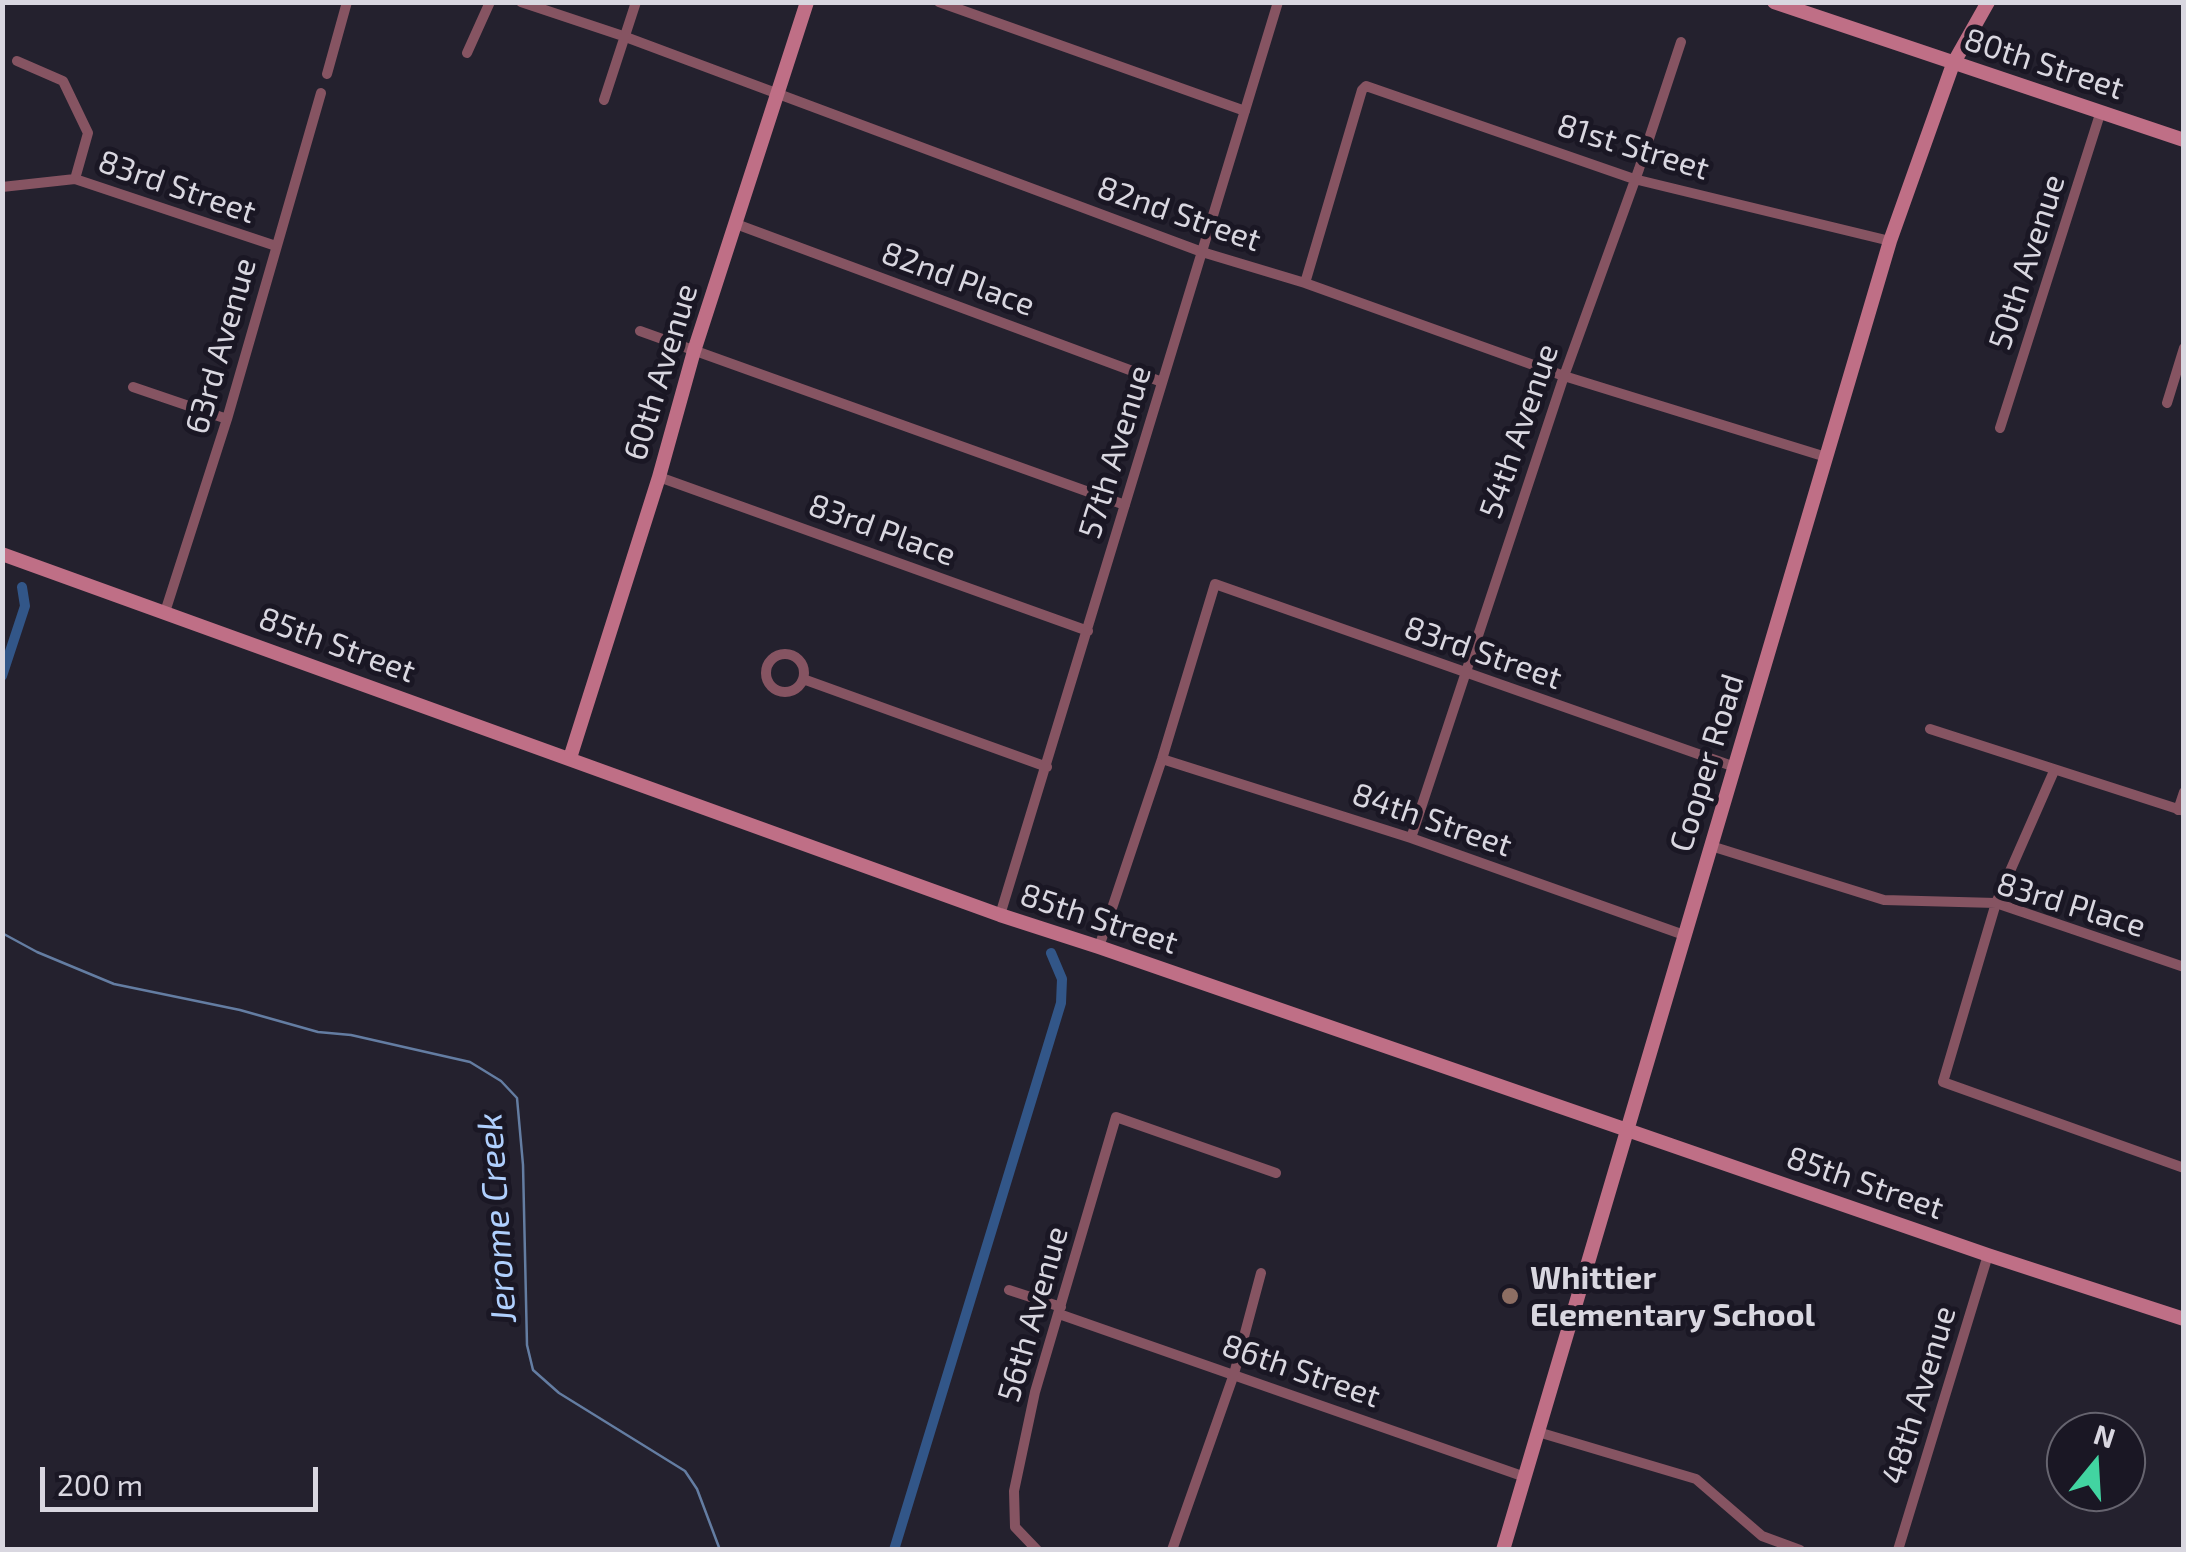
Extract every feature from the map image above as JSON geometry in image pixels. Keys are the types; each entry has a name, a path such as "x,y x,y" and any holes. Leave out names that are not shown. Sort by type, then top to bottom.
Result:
{"street":[{"path":"327,74 347,2"},
{"path":"468,53 490,2"},
{"name":"82nd Street","path":"521,2 623,36 1202,252 1305,283 1564,376 1826,457"},
{"path":"604,100 636,2"},
{"name":"60th Avenue","path":"570,758 694,351 807,2"},
{"path":"939,2 1245,111"},
{"name":"57th Avenue","path":"1000,915 1278,2"},
{"name":"80th Street","path":"1774,2 2184,140"},
{"name":"Cooper Road","path":"1503,1550 1890,241 1953,64 1988,2"},
{"name":"54th Avenue","path":"1411,838 1564,376 1681,42"},
{"path":"17,61 63,81 88,133 76,179"},
{"name":"81st Street","path":"1305,283 1366,86 1634,179 1890,241"},
{"name":"63rd Avenue","path":"165,612 228,418 321,94"},
{"name":"50th Avenue","path":"2000,428 2101,111"},
{"name":"83rd Street","path":"2,188 42,180 76,179 276,246"},
{"name":"82nd Place","path":"736,224 1162,382"},
{"path":"640,331 1125,505"},
{"path":"2166,402 2184,348"},
{"path":"134,387 228,418"},
{"name":"83rd Place","path":"658,477 1088,631"},
{"name":"85th Street","path":"2,554 1000,915 2184,1319"},
{"name":"83rd Street","path":"1162,759 1215,584 1736,767"},
{"path":"803,679 1047,767"},
{"path":"1930,729 2181,810 2184,792"},
{"path":"1100,947 1162,759"},
{"name":"84th Street","path":"1162,759 1411,838 1684,935"},
{"path":"2054,771 1996,903 1943,1082 2184,1168"},
{"name":"83rd Place","path":"1711,846 1884,900 1996,903 2184,967"},
{"name":"56th Avenue","path":"1036,1550 1015,1527 1014,1491 1035,1392 1116,1117 1276,1172"},
{"name":"48th Avenue","path":"1898,1550 1988,1255"},
{"path":"1172,1550 1234,1374 1261,1273"},
{"name":"86th Street","path":"1009,1290 1525,1477"},
{"path":"1538,1432 1696,1479 1762,1536 1800,1550"}],"waterway":[{"path":"2,676 25,606 22,587"},
{"name":"Jerome Creek","path":"2,933 114,984 240,1010 318,1032 351,1035 470,1062 501,1081 517,1098 523,1165 527,1345 533,1370 559,1393 685,1471 697,1489 720,1550"},
{"path":"894,1550 1061,1003 1062,979 1051,953"}],"place":[{"name":"Whittier Elementary School","path":"1510,1296"}]}
